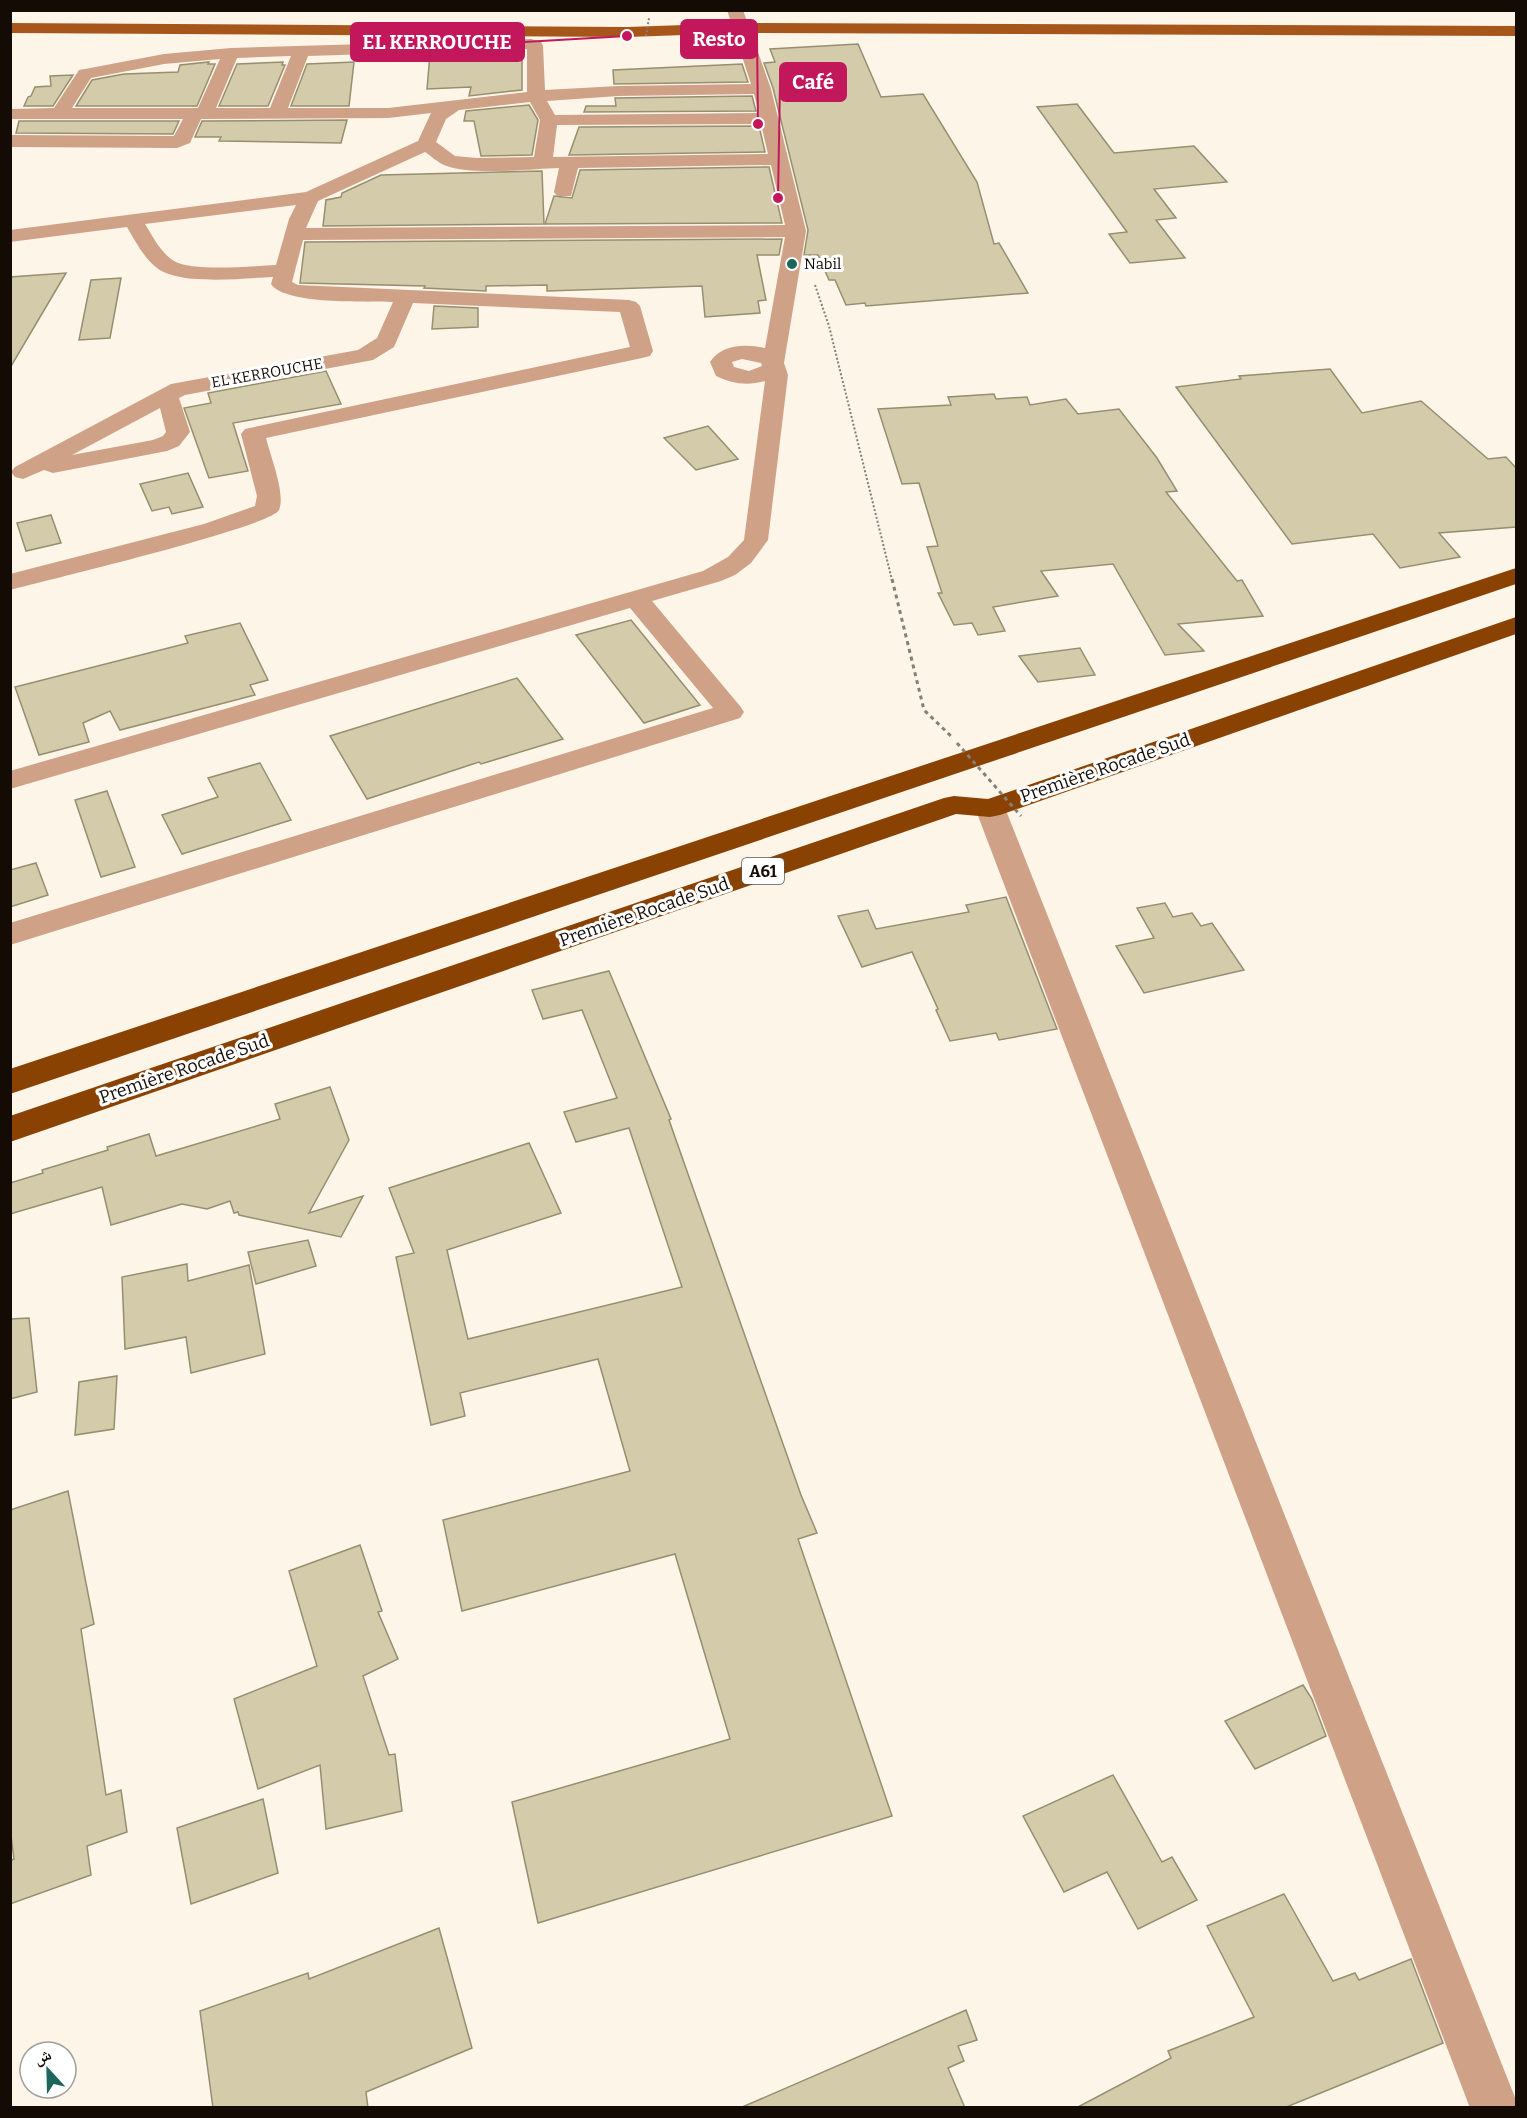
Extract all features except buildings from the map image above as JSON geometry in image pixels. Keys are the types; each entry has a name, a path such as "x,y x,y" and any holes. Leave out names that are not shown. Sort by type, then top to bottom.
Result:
{"highway":[{"name":"A61","path":"10,1082 1516,576"},
{"name":"Première Rocade Sud","path":"10,1129 954,806 1005,812 1516,625"}],"main road":[{"path":"10,18 609,20 707,30"},
{"path":"10,28 707,30 738,19 1516,31"}],"street":[{"path":"10,780 712,576 735,566 749,553 756,540 765,479 777,375 773,363 796,231 762,88 738,19"},
{"path":"59,115 85,74 164,59 231,53 531,44 535,46 536,96 549,120 543,163"},
{"path":"278,113 302,51"},
{"path":"10,141 177,142 183,139 199,114 231,53"},
{"path":"155,78 164,59"},
{"path":"10,114 388,113 536,96 618,91 762,88"},
{"path":"136,114 146,96"},
{"path":"10,236 310,197 426,144 438,116 455,105"},
{"path":"549,120 770,118"},
{"path":"426,144 450,161 476,164"},
{"path":"368,170 476,164 780,159"},
{"path":"564,192 569,163"},
{"path":"10,582 213,529 261,513 267,509 269,496 253,434 642,351 628,306 293,291 281,284 299,219 310,197"},
{"path":"133,220 153,253 167,266 184,272 285,271"},
{"path":"296,234 796,231"},
{"name":"EL KERROUCHE","path":"17,473 167,394 193,386 365,355 386,342 406,297"},
{"name":"EL KERROUCHE","path":"17,473 159,446 171,441 178,432 167,394"},
{"path":"10,934 730,712 636,598"},
{"path":"1005,812 1495,2108"}],"path":[{"path":"646,36 649,18"},
{"path":"796,231 829,326 924,710 957,743 1005,812"}],"place":[{"name":"EL KERROUCHE","path":"627,36"},
{"name":"Resto","path":"758,124"},
{"name":"Café","path":"778,198"},
{"name":"Nabil","path":"792,264"}]}
